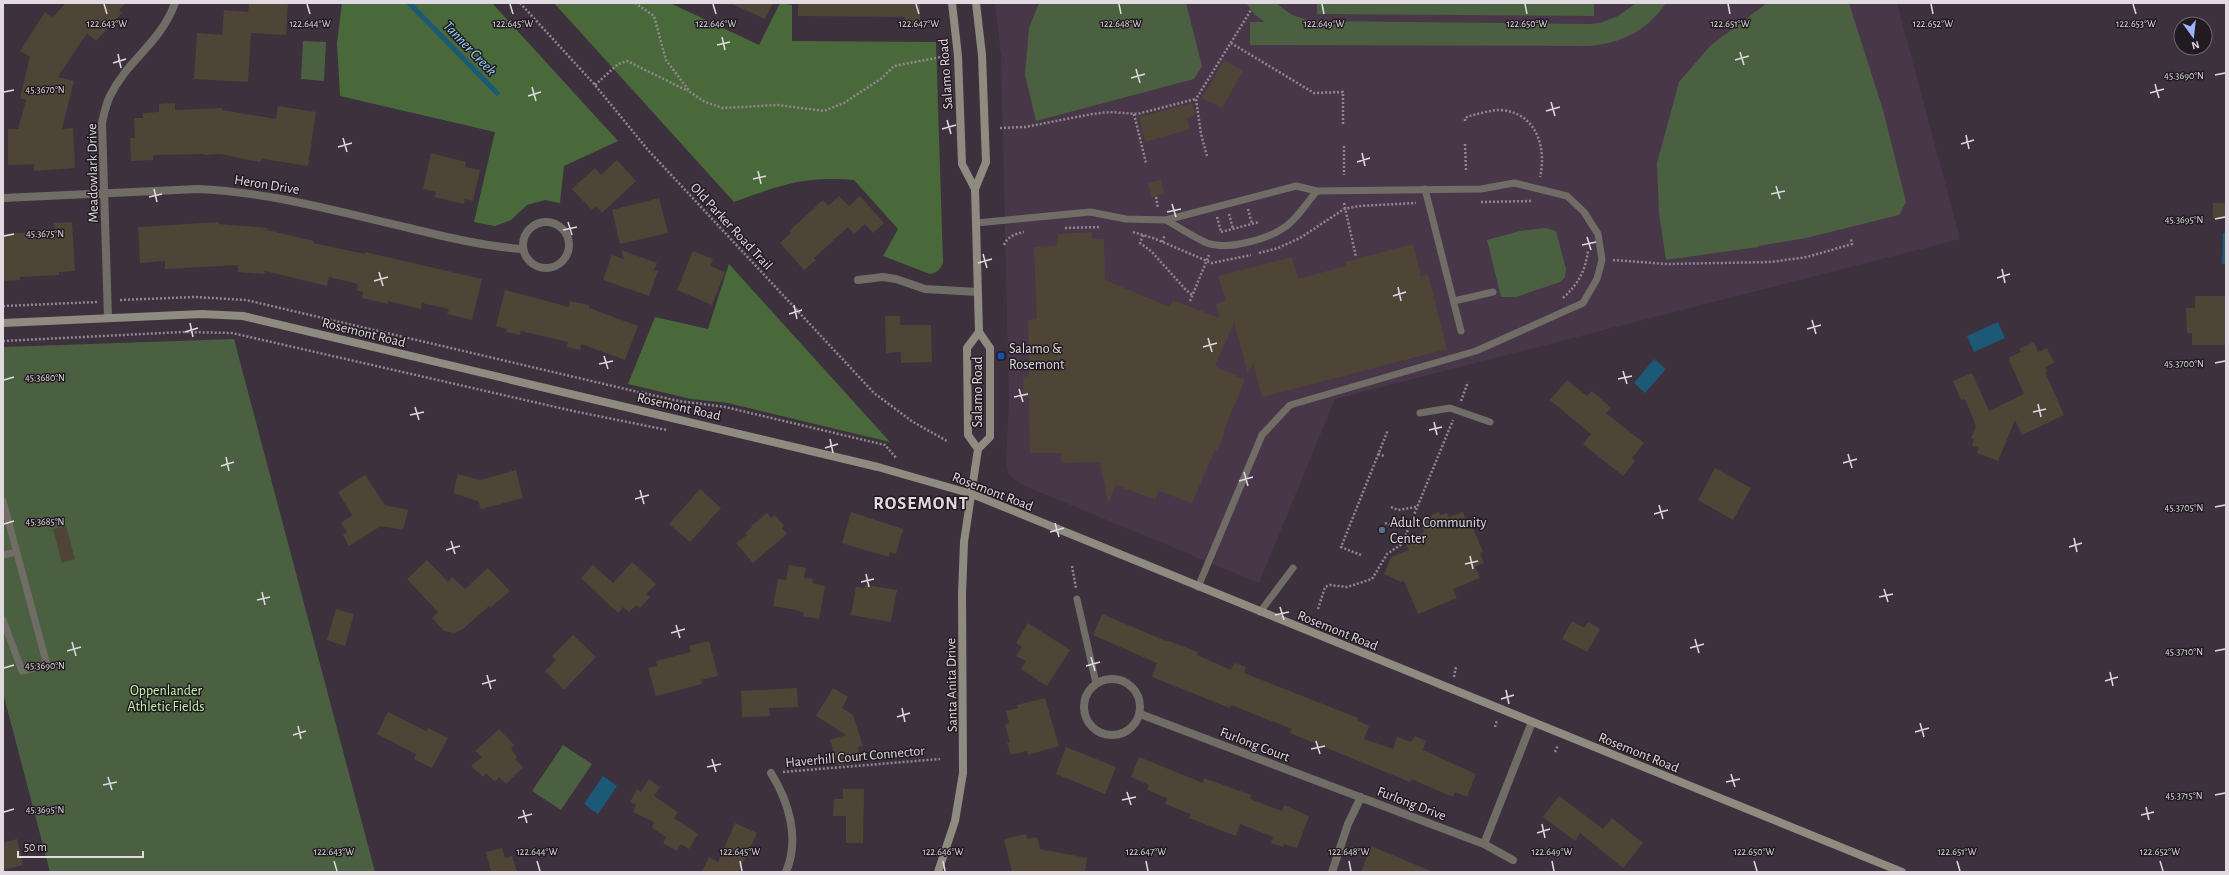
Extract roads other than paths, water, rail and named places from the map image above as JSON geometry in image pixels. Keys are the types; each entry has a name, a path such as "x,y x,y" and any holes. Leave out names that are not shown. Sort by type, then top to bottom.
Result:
{"main road":[{"name":"Salamo Road","path":"952,3 958,56 962,164 975,189"},
{"name":"Salamo Road","path":"976,3 982,55 986,162 975,189 979,332 990,348 991,408 990,437 978,449 968,434 967,348 979,332"},
{"name":"Rosemont Road","path":"3,323 213,314 255,319 858,462 972,494 1902,872"},
{"path":"972,494 978,449"},
{"name":"Santa Anita Drive","path":"938,872 955,821 963,773 963,566 972,494"}],"street":[{"name":"Meadowlark Drive","path":"108,318 102,123 110,96 125,71 159,34 169,19 175,3"},
{"name":"Heron Drive","path":"3,198 198,190 254,194 281,198 479,245 522,249"},
{"path":"545,221 554,222 563,228 569,238 570,249 566,258 549,268 534,265 522,249 524,235 537,224 545,221"},
{"path":"858,280 883,277 896,279 925,289 978,292"},
{"path":"1108,679 1126,681 1138,696 1140,714 1136,723 1120,734 1110,735 1097,731 1091,727 1084,712 1084,700 1088,691 1096,683 1108,679"},
{"name":"Furlong Court","path":"1140,714 1361,798"},
{"path":"1484,844 1532,722"},
{"path":"771,773 784,793 792,833 791,851 786,872"},
{"name":"Furlong Drive","path":"1332,872 1348,824 1361,798 1484,844 1513,860"}],"lane":[{"path":"976,223 1090,212 1126,219 1166,220 1296,186 1317,191 1481,189 1514,184 1567,196 1584,212 1598,234 1602,260 1597,279 1583,302 1476,351 1290,406 1262,435 1198,587"},
{"path":"1425,189 1462,331"},
{"path":"1166,220 1207,243 1218,246 1235,246 1276,233 1291,223 1317,191"},
{"path":"1454,301 1493,292"},
{"path":"1420,413 1450,408 1490,422"},
{"path":"3,501 47,665 22,671 3,620"},
{"path":"3,555 16,552"},
{"path":"1260,612 1293,568"},
{"path":"1077,599 1096,683"}],"water":[{"path":"2223,233 2226,233 2226,264 2222,264"},
{"path":"1998,322 2005,338 1974,352 1967,336"},
{"path":"1654,359 1666,369 1645,393 1634,383"},
{"path":"603,776 617,786 598,814 584,804"}],"waterway":[{"name":"Tanner Creek","path":"409,3 497,93"}],"place":[{"name":"Salamo & Rosemont","path":"1001,356"},
{"name":"Adult Community Center","path":"1382,530"}],"district":[{"name":"ROSEMONT","path":"921,503"}],"park label":[{"name":"Oppenlander Athletic Fields","path":"166,698"}]}
